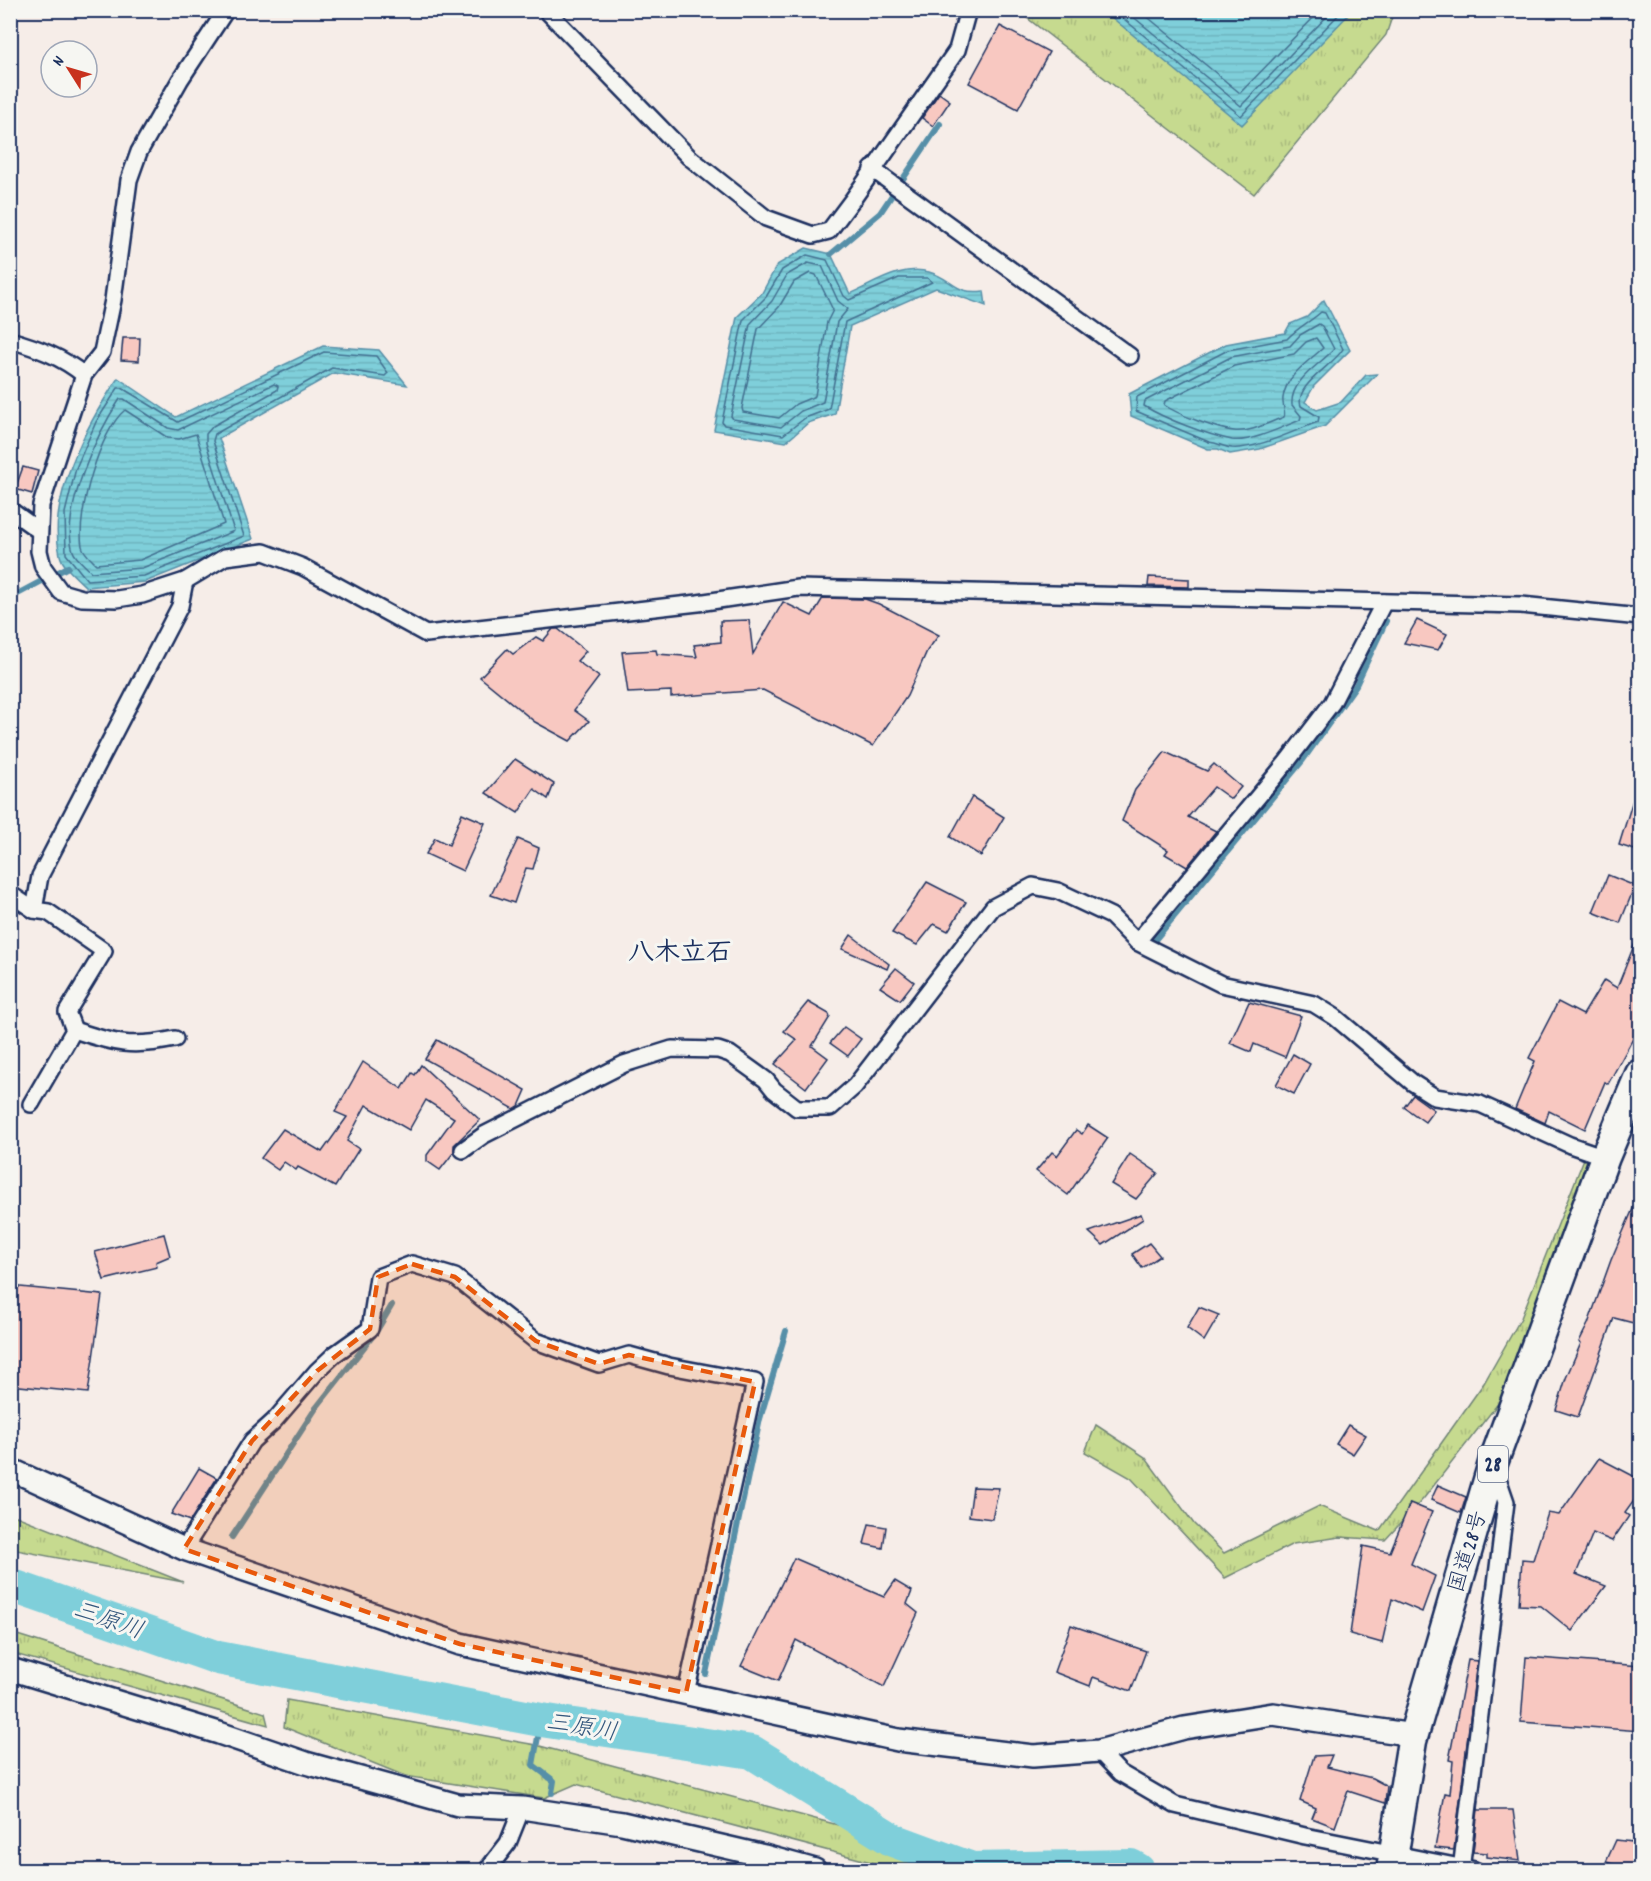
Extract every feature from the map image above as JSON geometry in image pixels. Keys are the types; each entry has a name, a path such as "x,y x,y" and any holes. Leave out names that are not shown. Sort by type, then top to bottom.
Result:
{"highway":[{"name":"国道28号","path":"1392,1864 1413,1735 1493,1464 1605,1157 1641,1074"}],"street":[{"path":"226,10 180,80 139,152 129,180 113,300 102,352 84,375 41,504 38,530 43,567 61,592 82,598 117,600 142,595 185,581 225,557 264,552 303,567 426,634 698,603 798,588 1521,605 1641,617"},
{"path":"546,10 689,157 766,218 813,235 829,231 957,50 968,10"},
{"path":"872,169 1130,356"},
{"path":"10,340 32,346 69,362 84,375"},
{"path":"10,510 38,530"},
{"path":"34,910 40,876 180,606 185,581"},
{"path":"1137,942 1286,763 1332,703 1384,602"},
{"path":"463,1150 484,1135 614,1069 672,1049 718,1050 730,1054 766,1080 774,1090 797,1108 830,1108 855,1086 993,907 1033,886 1058,891 1111,916 1137,942 1221,984 1314,1004 1335,1017 1413,1083 1435,1097 1480,1104 1570,1145 1605,1157"},
{"path":"10,894 34,910 48,912 104,951 67,1012 74,1030"},
{"path":"74,1030 114,1043 140,1046 175,1039"},
{"path":"31,1104 74,1030"},
{"path":"184,1549 252,1441 274,1421 317,1371 335,1354 370,1329 378,1277 412,1264 455,1277 536,1341 599,1364 629,1355 669,1366 755,1382 686,1693"},
{"path":"1099,1751 1120,1773 1175,1805 1305,1836 1392,1864 1465,1869 1506,1502 1493,1464"},
{"path":"10,1469 184,1549 460,1644 898,1740 1033,1756 1099,1751 1184,1728 1273,1714 1413,1735"},
{"path":"10,1669 219,1733 306,1763 458,1805 522,1808 621,1823 815,1870"},
{"path":"487,1870 508,1843 522,1808"}],"highlighted area":[{"path":"412,1264 455,1277 536,1341 599,1364 629,1355 755,1382 686,1693 460,1644 184,1549 252,1441 317,1371 370,1329 378,1277"}],"green space":[{"path":"1018,11 1394,11 1386,35 1254,194"},
{"path":"1585,1156 1597,1163 1511,1387 1424,1498 1385,1540 1340,1537 1293,1544 1225,1578 1131,1478 1085,1452 1096,1425 1145,1457 1194,1524 1224,1553 1319,1506 1379,1531 1484,1383 1521,1318"},
{"path":"11,1514 183,1582 11,1549"},
{"path":"11,1633 265,1713 268,1725 11,1653"},
{"path":"287,1700 536,1745 857,1830 886,1845 957,1870 901,1870 576,1784 544,1798 405,1776 284,1727"}],"water":[{"path":"1104,11 1352,11 1242,125"},
{"path":"806,248 831,254 850,294 888,276 919,270 937,275 966,291 984,291 986,306 936,288 850,326 835,414 808,423 786,442 714,430 737,317 762,293 777,265"},
{"path":"1324,300 1350,350 1314,386 1305,402 1317,410 1341,402 1366,375 1377,374 1325,426 1260,449 1230,454 1218,449 1208,449 1131,416 1129,394 1226,344 1285,333 1290,324 1307,317"},
{"path":"323,346 379,350 407,385 334,373 219,438 253,539 145,582 86,587 64,564 60,555 57,533 64,486 72,462 94,417 118,378 176,417"}],"building":[{"path":"1000,26 1049,52 1018,109 969,83"},
{"path":"939,93 950,101 933,126 922,118"},
{"path":"123,338 140,338 139,361 121,360"},
{"path":"23,467 38,471 32,494 15,489"},
{"path":"1149,577 1189,579 1189,587 1148,586"},
{"path":"823,598 865,599 939,635 927,651 907,696 873,746 763,690 671,697 671,691 628,693 622,652 656,650 657,654 697,657 694,645 721,642 720,621 749,620 753,654 783,602 812,616"},
{"path":"1417,620 1447,634 1438,650 1404,643"},
{"path":"553,629 558,629 586,651 577,661 599,677 574,710 589,721 570,741 535,722 480,677 507,649 513,654 536,637 543,641"},
{"path":"1165,752 1207,771 1214,764 1241,787 1231,799 1214,787 1188,817 1216,831 1187,867 1165,854 1168,850 1122,821 1135,790"},
{"path":"515,759 554,784 548,799 534,789 518,813 486,793"},
{"path":"1637,787 1641,788 1641,852 1619,845"},
{"path":"972,797 1004,817 981,856 950,837"},
{"path":"462,813 485,823 463,871 426,854 435,838 449,845"},
{"path":"518,839 539,848 533,869 526,868 514,903 491,895"},
{"path":"1608,875 1635,886 1620,923 1593,912"},
{"path":"927,882 966,902 948,931 934,924 917,945 892,933"},
{"path":"1639,933 1641,1024 1608,1084 1605,1082 1585,1129 1549,1111 1545,1123 1515,1109 1535,1061 1529,1058 1558,1002 1583,1015 1604,980 1617,988"},
{"path":"851,935 889,964 887,969 842,949"},
{"path":"896,968 914,982 900,1000 880,987"},
{"path":"808,1002 829,1014 830,1017 812,1046 828,1058 806,1088 775,1064 797,1040 784,1031"},
{"path":"1249,1002 1301,1016 1285,1057 1254,1044 1251,1052 1230,1043"},
{"path":"844,1027 861,1039 848,1056 830,1043"},
{"path":"437,1040 526,1090 519,1106 514,1109 425,1059"},
{"path":"1293,1054 1310,1064 1294,1094 1276,1085"},
{"path":"363,1062 402,1089 412,1073 415,1075 421,1065 480,1120 454,1145 454,1152 440,1170 427,1161 427,1155 454,1118 426,1100 409,1130 366,1105 347,1141 359,1149 335,1187 298,1167 296,1170 284,1162 278,1170 261,1158 283,1129 322,1152 347,1117 335,1112"},
{"path":"1413,1095 1434,1110 1425,1122 1404,1107"},
{"path":"1088,1125 1108,1138 1068,1195 1036,1171 1052,1152 1057,1156 1076,1130 1082,1134"},
{"path":"1130,1154 1158,1173 1136,1199 1111,1184"},
{"path":"1641,1190 1641,1325 1614,1318 1578,1417 1556,1410 1566,1378 1581,1343 1579,1342"},
{"path":"1141,1214 1143,1219 1103,1245 1089,1232"},
{"path":"164,1234 170,1256 156,1262 157,1267 104,1280 95,1252"},
{"path":"1149,1243 1160,1256 1142,1268 1132,1254"},
{"path":"10,1286 102,1295 88,1393 10,1385"},
{"path":"1199,1307 1219,1315 1204,1341 1187,1328"},
{"path":"1348,1425 1366,1435 1353,1454 1336,1444"},
{"path":"1599,1458 1641,1480 1641,1491 1625,1513 1629,1516 1612,1541 1593,1533 1576,1574 1606,1586 1572,1631 1541,1606 1519,1605 1522,1559 1533,1560 1548,1513 1559,1515"},
{"path":"199,1468 217,1478 190,1521 171,1514"},
{"path":"1438,1485 1466,1497 1461,1513 1431,1500"},
{"path":"973,1487 999,1488 992,1519 969,1516"},
{"path":"1410,1503 1432,1512 1411,1564 1435,1576 1422,1612 1392,1599 1382,1643 1350,1634 1363,1546 1390,1552"},
{"path":"869,1524 886,1527 883,1548 864,1544"},
{"path":"794,1558 884,1597 895,1581 912,1591 907,1604 918,1613 884,1687 796,1640 778,1681 741,1666"},
{"path":"1071,1625 1146,1651 1131,1691 1093,1677 1090,1686 1054,1672"},
{"path":"1526,1657 1641,1666 1641,1731 1521,1722"},
{"path":"1468,1660 1477,1661 1454,1850 1435,1848 1445,1793 1450,1794 1453,1761 1449,1760"},
{"path":"1332,1755 1327,1767 1372,1778 1387,1786 1385,1803 1348,1791 1335,1827 1312,1818 1316,1808 1300,1801 1314,1756"},
{"path":"1479,1801 1478,1810 1513,1810 1520,1861 1487,1857 1487,1853 1473,1852"},
{"path":"1616,1840 1641,1843 1632,1870 1606,1862"}],"waterway":[{"path":"831,254 880,213 940,124"},
{"path":"10,598 68,567"},
{"path":"1149,947 1303,760 1356,685 1386,621"},
{"path":"232,1537 316,1408 376,1332 392,1305"},
{"path":"706,1674 760,1419 786,1331"},
{"name":"三原川","path":"10,1585 218,1658 541,1720 752,1752 893,1840 972,1869 1131,1866 1138,1870"},
{"path":"541,1720 533,1765 554,1781 552,1793"}],"district":[{"name":"八木立石","path":"680,951"}]}
